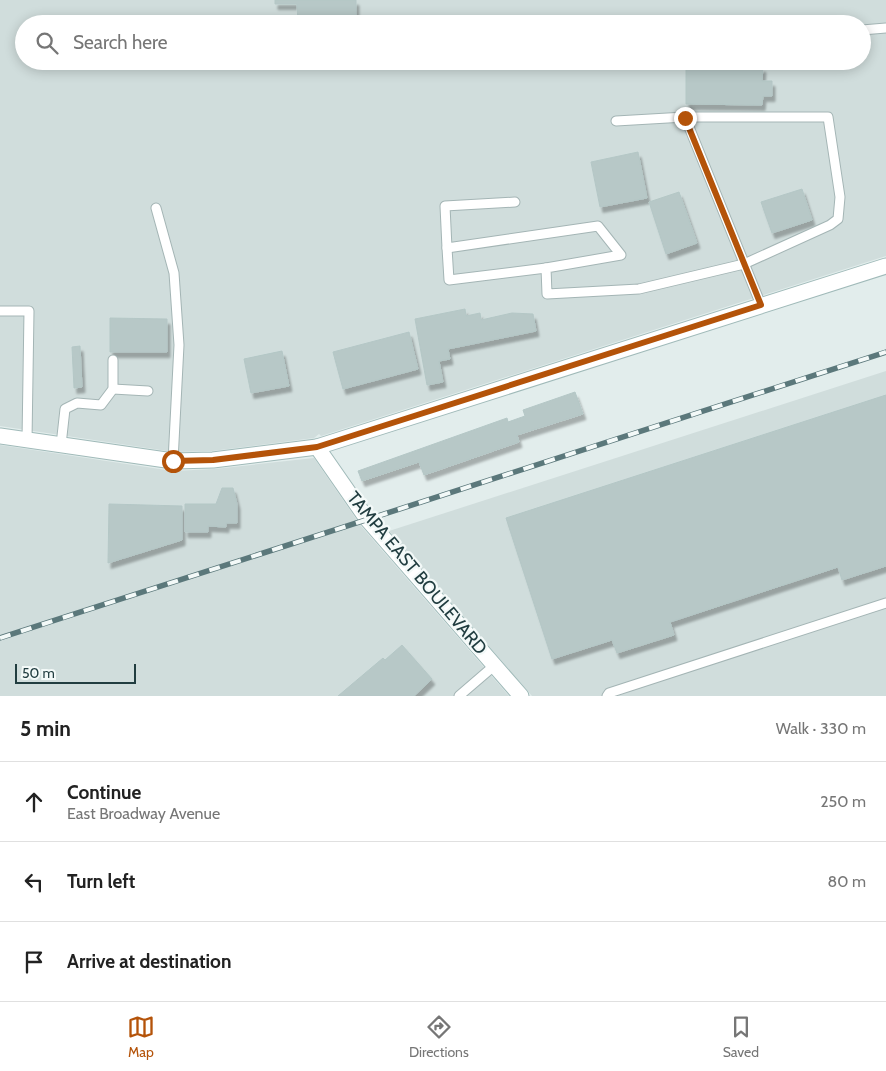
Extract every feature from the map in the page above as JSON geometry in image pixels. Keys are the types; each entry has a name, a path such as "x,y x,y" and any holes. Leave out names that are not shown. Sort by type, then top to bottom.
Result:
{"main road":[{"path":"0,436 173,461 213,460 317,447 886,266"},
{"name":"TAMPA EAST BOULEVARD","path":"317,447 367,519 521,696"}],"lane":[{"path":"871,29 886,28"},
{"path":"685,118 761,305"},
{"path":"546,268 547,294 639,289 744,264 824,228 838,219 840,197 828,118 685,118 616,121"},
{"path":"447,248 598,226 621,255 546,268 450,280 447,248 445,206 515,202"},
{"path":"156,208 174,273 179,345 173,461"},
{"path":"0,311 29,312 27,440"},
{"path":"61,445 65,409 77,403 101,405 113,389 113,360"},
{"path":"113,389 148,391"},
{"path":"607,696 609,693 886,603"},
{"path":"459,696 495,665"}],"shaded area":[{"path":"0,0 886,0 886,256 321,436 319,434 314,438 212,451 174,452 0,426"},
{"path":"886,371 886,696 532,696 389,531"},
{"path":"0,445 173,471 214,469 314,458 361,526 509,696 0,696"}],"building":[{"path":"275,0 356,0 356,15 298,15 297,4 275,4"},
{"path":"686,70 763,70 762,81 772,81 772,96 763,96 762,105 686,104"},
{"path":"638,152 647,198 600,207 591,162"},
{"path":"802,189 812,220 772,233 761,202"},
{"path":"679,192 697,243 666,254 649,202"},
{"path":"465,309 466,316 480,313 481,320 512,313 533,314 536,331 448,349 450,359 439,361 443,382 427,385 415,319"},
{"path":"110,318 167,319 167,352 110,352"},
{"path":"409,332 418,369 343,389 333,352"},
{"path":"80,346 82,387 74,388 72,347"},
{"path":"282,351 289,386 251,393 244,359"},
{"path":"575,392 583,414 517,435 519,442 424,475 419,462 362,481 358,471 507,418 508,422 525,416 523,410"},
{"path":"886,395 886,566 842,580 838,567 670,622 674,635 617,653 612,640 552,659 506,518"},
{"path":"222,488 233,488 237,504 237,523 226,523 226,527 208,526 208,532 185,532 185,504 216,504"},
{"path":"109,504 182,506 182,540 108,563"},
{"path":"402,645 432,679 414,696 338,696 383,658 385,660"}],"railway":[{"path":"0,638 886,352"}],"route":[{"path":"173,461 213,460 317,447 761,305 685,118"}]}
